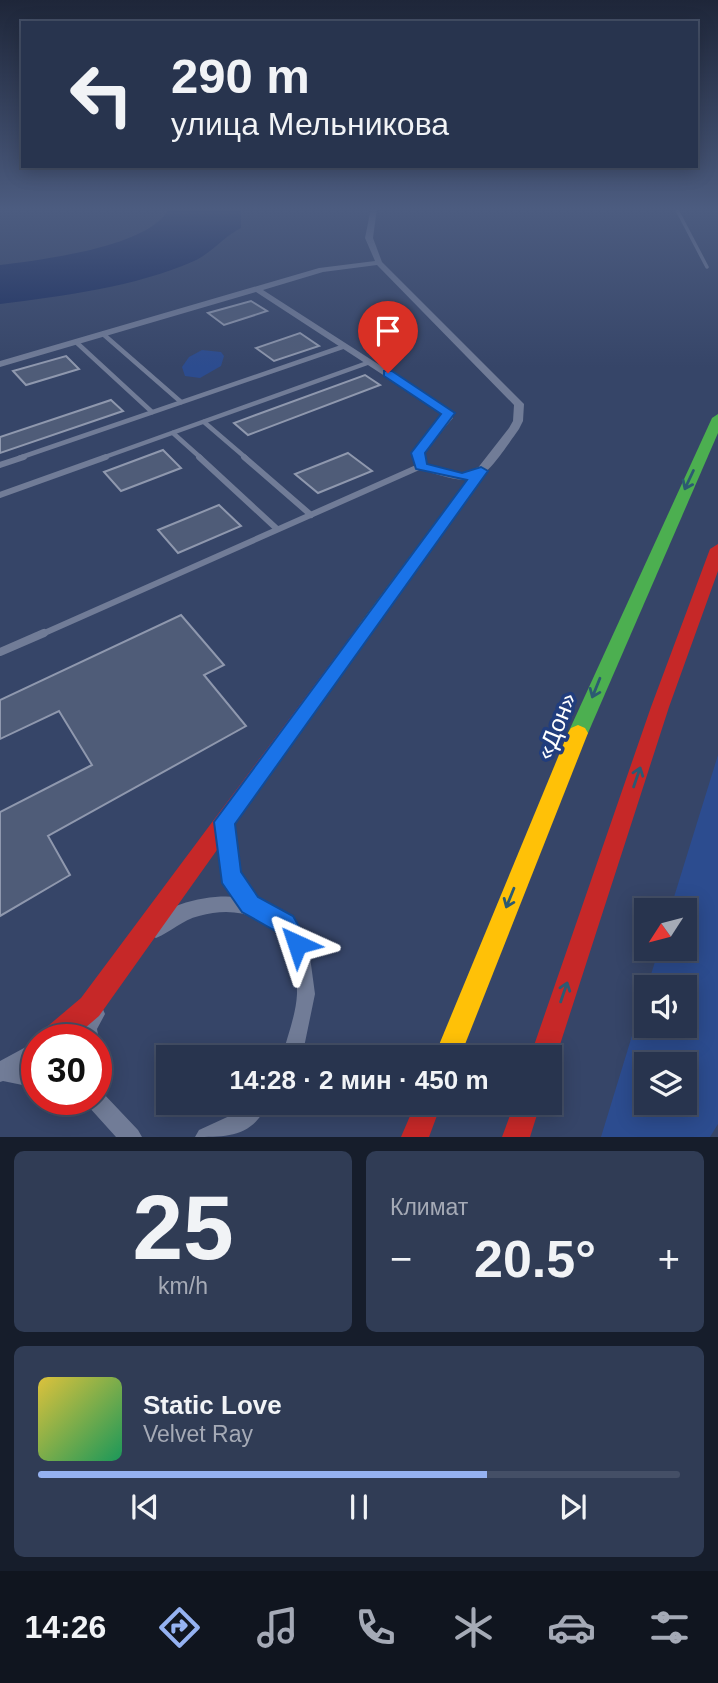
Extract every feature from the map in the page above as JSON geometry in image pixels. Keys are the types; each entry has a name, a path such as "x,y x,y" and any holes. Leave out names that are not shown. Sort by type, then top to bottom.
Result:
{"main road":[{"name":"«Дон»","path":"452,1045 603,673 718,418"},
{"path":"70,1024 90,1007 481,471"},
{"path":"547,1045 660,707 718,549"},
{"path":"415,1137 424,1115"},
{"path":"516,1137 524,1115"}],"street":[{"path":"0,364 257,289 332,268 379,263 519,404 518,421 514,429 481,471 463,477 421,466 418,453 449,413 257,289"},
{"path":"225,822 230,875 250,905"},
{"path":"90,1024 126,957 160,925 208,903 250,905 285,924 297,944 306,995 295,1045"},
{"path":"1,1072 21,1060"},
{"path":"1,1072 21,1075"},
{"path":"110,1115 131,1137"},
{"path":"206,1137 243,1120 247,1115"}],"lane":[{"path":"704,261 707,267"},
{"path":"103,334 181,402"},
{"path":"76,342 152,412"},
{"path":"0,465 345,346"},
{"path":"0,495 370,362"},
{"path":"204,422 311,515"},
{"path":"173,433 277,530"},
{"path":"0,652 421,466"}],"shaded area":[{"path":"27,261 194,261 123,284 0,304 0,265"},
{"path":"202,350 221,352 224,356 221,366 200,378 185,376 182,367 189,357"},
{"path":"718,755 718,1124 710,1137 601,1137 634,1029 634,1038 697,1038 697,975 651,975 655,961 697,961 697,898 674,898"}],"building":[{"path":"251,301 267,311 224,325 208,313"},
{"path":"300,333 319,346 274,361 256,348"},
{"path":"66,356 79,369 26,385 13,371"},
{"path":"365,375 380,385 248,435 234,423"},
{"path":"111,400 123,411 0,453 0,437"},
{"path":"163,450 181,468 121,491 104,472"},
{"path":"348,453 372,471 318,493 295,474"},
{"path":"219,505 241,526 178,553 158,530"},
{"path":"181,615 224,665 204,675 246,726 48,836 70,875 0,916 0,812 92,765 59,711 0,739 0,700"}],"traffic: fast":[{"path":"578,733 718,418"}],"traffic: slow":[{"path":"365,629 481,471"},
{"path":"452,1045 578,733"}],"traffic: jam":[{"path":"547,1045 660,707 718,549"},
{"path":"70,1024 90,1007 365,629"},
{"path":"415,1137 424,1115"},
{"path":"516,1137 524,1115"}],"route":[{"path":"297,944 285,924 250,905 230,875 225,822 481,471 474,476 463,477 421,466 418,453 448,418 449,413 388,373"}]}
